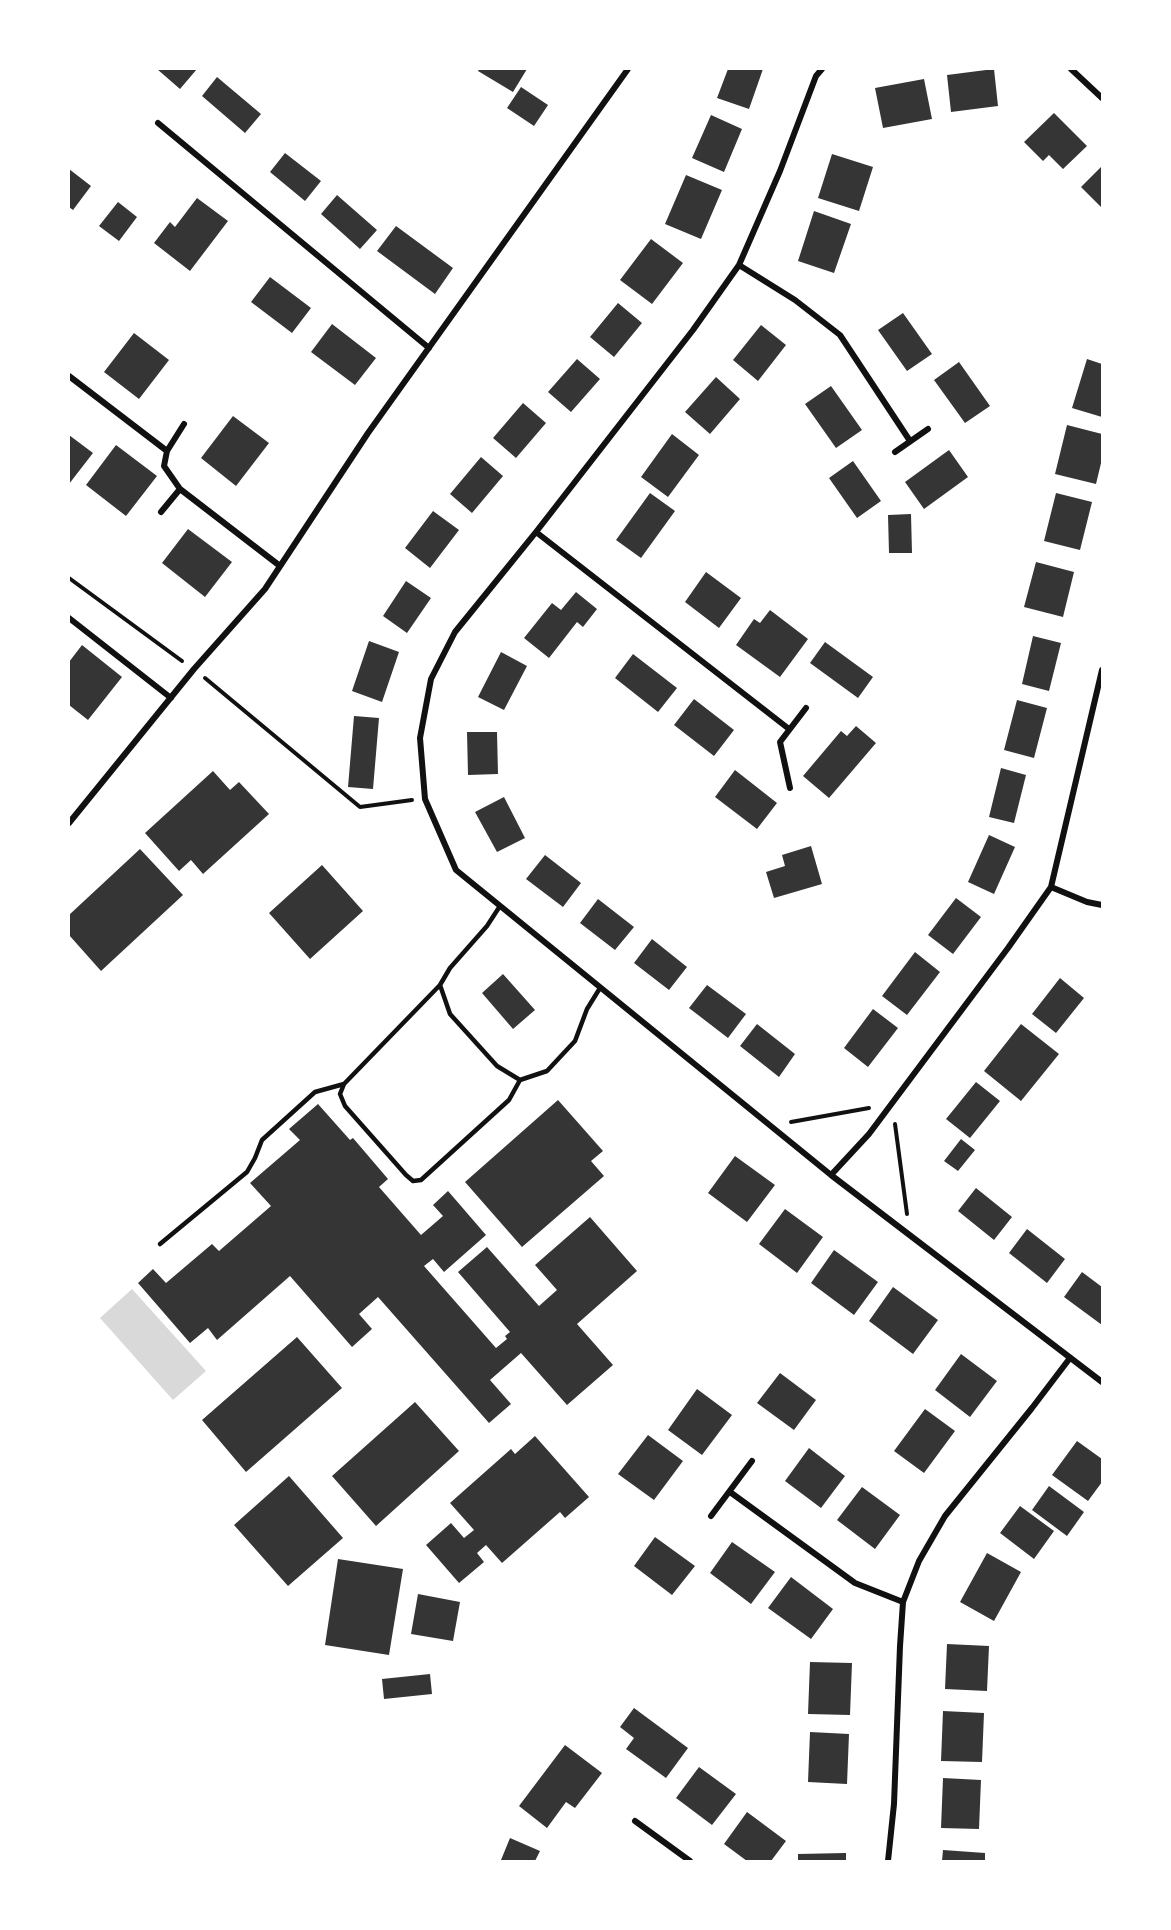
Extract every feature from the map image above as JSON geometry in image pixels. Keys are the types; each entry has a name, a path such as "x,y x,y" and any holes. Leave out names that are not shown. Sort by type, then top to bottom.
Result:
{"street":[{"path":"69,823 194,669 265,589 368,433 628,69"},
{"path":"822,69 816,76 780,171 740,265 693,330 455,632 431,679 420,738 425,799 456,870 831,1175 1102,1382"},
{"path":"1071,69 1102,98"},
{"path":"158,123 429,348"},
{"path":"740,265 795,300 840,335 910,441"},
{"path":"69,376 167,451"},
{"path":"184,424 167,451 164,466 180,489 280,566"},
{"path":"895,452 928,429"},
{"path":"161,512 180,489"},
{"path":"536,532 789,729"},
{"path":"69,618 171,698"},
{"path":"831,1175 869,1134 1051,887 1102,670"},
{"path":"790,788 780,742 806,708"},
{"path":"1051,887 1087,902 1102,905"},
{"path":"888,1861 894,1804 903,1602 919,1561 945,1516 1070,1358"},
{"path":"711,1516 752,1461"},
{"path":"730,1492 855,1582 903,1602"},
{"path":"634,1821 690,1861"}],"lane":[{"path":"501,906 487,926 450,968 440,985 344,1084 340,1094 345,1106 412,1181 421,1180 509,1100 520,1080 547,1071 575,1041 587,1009 600,988"},
{"path":"440,985 450,1014 497,1066 520,1080"},
{"path":"160,1244 247,1172 262,1140 315,1092 344,1084"}],"path":[{"path":"69,578 194,669 360,807 425,799"}],"shaded area":[{"path":"132,1289 206,1371 173,1400 100,1318"}],"building":[{"path":"157,69 197,69 180,89"},
{"path":"479,69 527,69 513,92 478,71"},
{"path":"728,69 763,69 749,109 717,98"},
{"path":"994,69 998,106 951,112 947,75"},
{"path":"217,77 261,114 245,133 202,96"},
{"path":"924,79 932,119 883,128 875,88"},
{"path":"521,87 548,105 534,126 507,108"},
{"path":"1054,113 1087,146 1063,169 1049,155 1043,161 1024,142"},
{"path":"711,115 742,129 724,172 692,158"},
{"path":"285,153 321,181 305,201 270,172"},
{"path":"832,154 873,167 859,211 818,198"},
{"path":"1102,166 1102,208 1081,187"},
{"path":"69,169 91,186 73,210 69,207"},
{"path":"686,175 722,190 701,239 665,224"},
{"path":"337,195 377,230 360,249 321,214"},
{"path":"197,198 228,221 190,271 154,243 170,222 175,227"},
{"path":"118,202 137,217 119,241 99,226"},
{"path":"814,211 851,224 834,273 798,261"},
{"path":"396,226 453,268 435,294 377,251"},
{"path":"651,239 683,263 652,304 620,280"},
{"path":"270,277 311,308 292,333 251,302"},
{"path":"618,303 642,323 614,357 590,337"},
{"path":"903,313 932,354 907,371 878,330"},
{"path":"332,324 376,358 355,385 311,352"},
{"path":"761,325 786,345 758,381 733,360"},
{"path":"134,333 169,360 139,399 104,372"},
{"path":"577,359 600,379 571,412 548,392"},
{"path":"1087,359 1102,364 1102,417 1072,408"},
{"path":"959,362 990,406 965,423 934,380"},
{"path":"716,377 740,399 710,434 685,412"},
{"path":"831,386 862,430 836,448 805,404"},
{"path":"523,403 546,423 516,458 493,438"},
{"path":"233,416 269,443 236,486 201,458"},
{"path":"1067,425 1102,434 1102,459 1096,484 1055,474"},
{"path":"672,434 699,455 668,497 641,477"},
{"path":"69,435 93,453 69,484"},
{"path":"116,445 157,476 126,516 86,485"},
{"path":"949,450 968,477 924,509 905,482"},
{"path":"481,457 503,476 472,513 450,494"},
{"path":"853,461 881,501 857,518 829,478"},
{"path":"650,493 675,511 641,558 616,540"},
{"path":"1056,493 1092,502 1080,550 1044,541"},
{"path":"433,511 459,530 430,568 405,548"},
{"path":"911,514 912,553 889,553 888,515"},
{"path":"188,529 232,562 205,597 162,563"},
{"path":"1036,562 1074,572 1063,617 1024,607"},
{"path":"706,572 741,598 719,628 685,602"},
{"path":"406,581 431,598 407,633 383,616"},
{"path":"576,592 597,609 583,627 577,622 549,658 524,638 552,603 561,610"},
{"path":"770,610 808,639 780,677 736,645 754,619 760,623"},
{"path":"1033,636 1061,643 1049,691 1022,684"},
{"path":"369,641 399,652 382,702 352,691"},
{"path":"825,642 873,677 858,698 810,663"},
{"path":"82,645 122,677 88,720 69,705 69,662"},
{"path":"501,652 527,666 504,710 478,697"},
{"path":"633,654 677,688 658,712 615,678"},
{"path":"694,699 734,730 714,756 674,725"},
{"path":"1017,700 1047,708 1034,758 1004,750"},
{"path":"354,716 379,718 373,789 348,787"},
{"path":"856,726 876,743 829,798 803,776 841,731 847,736"},
{"path":"467,732 497,732 498,774 468,775"},
{"path":"1001,768 1026,775 1014,823 989,817"},
{"path":"735,770 777,803 757,829 715,797"},
{"path":"213,771 230,790 239,782 269,814 203,874 191,860 179,871 145,833"},
{"path":"504,797 525,838 497,852 475,812"},
{"path":"989,835 1015,847 994,894 968,882"},
{"path":"811,846 822,884 774,898 766,872 785,866 782,855"},
{"path":"140,849 183,895 101,971 69,935 69,915"},
{"path":"545,855 581,883 563,907 526,879"},
{"path":"322,865 363,911 310,959 269,913"},
{"path":"956,898 981,917 953,954 928,935"},
{"path":"598,899 634,927 615,950 580,923"},
{"path":"652,939 687,967 669,990 634,963"},
{"path":"915,952 940,972 907,1015 882,996"},
{"path":"503,974 535,1010 513,1029 482,993"},
{"path":"1060,978 1084,998 1056,1033 1032,1014"},
{"path":"707,985 746,1014 728,1038 689,1008"},
{"path":"873,1009 898,1028 868,1067 844,1048"},
{"path":"757,1024 795,1054 779,1077 740,1046"},
{"path":"1021,1024 1059,1054 1021,1101 984,1071"},
{"path":"976,1082 1000,1101 970,1138 946,1119"},
{"path":"558,1100 603,1151 591,1161 604,1176 522,1247 465,1182"},
{"path":"318,1104 350,1140 353,1138 388,1179 379,1187 421,1235 443,1216 433,1205 448,1191 486,1235 444,1272 433,1259 424,1266 496,1348 507,1339 505,1336 510,1332 458,1272 487,1247 539,1306 557,1290 535,1265 590,1217 637,1271 577,1324 613,1365 567,1405 521,1353 490,1380 511,1404 489,1423 378,1297 359,1314 372,1329 352,1347 290,1276 217,1340 208,1328 190,1343 138,1283 153,1269 166,1283 212,1244 219,1251 271,1206 250,1183 300,1140 289,1129"},
{"path":"961,1139 975,1150 958,1171 944,1161"},
{"path":"735,1156 775,1185 747,1222 708,1193"},
{"path":"976,1188 1012,1217 994,1240 958,1211"},
{"path":"785,1209 823,1237 797,1273 759,1244"},
{"path":"1027,1229 1065,1259 1047,1283 1009,1253"},
{"path":"834,1250 878,1282 854,1315 811,1283"},
{"path":"1082,1272 1102,1287 1102,1325 1064,1297"},
{"path":"893,1287 938,1320 913,1354 869,1321"},
{"path":"297,1337 342,1388 246,1472 202,1420"},
{"path":"961,1354 997,1381 970,1417 935,1390"},
{"path":"780,1373 816,1400 794,1430 757,1403"},
{"path":"697,1389 732,1415 702,1455 668,1430"},
{"path":"415,1402 459,1451 376,1526 332,1476"},
{"path":"925,1409 955,1431 924,1473 894,1451"},
{"path":"648,1435 683,1461 654,1500 618,1474"},
{"path":"535,1436 589,1497 565,1518 560,1512 502,1563 486,1545 477,1553 484,1562 459,1583 426,1545 451,1523 464,1538 474,1530 450,1503 511,1449 515,1454"},
{"path":"1077,1441 1102,1459 1102,1482 1088,1501 1052,1475"},
{"path":"809,1448 845,1476 821,1508 785,1481"},
{"path":"289,1476 343,1538 288,1586 234,1525"},
{"path":"1049,1486 1084,1512 1067,1536 1032,1510"},
{"path":"862,1487 900,1515 875,1549 837,1520"},
{"path":"1020,1506 1054,1531 1034,1559 1000,1533"},
{"path":"655,1537 695,1566 672,1595 634,1566"},
{"path":"732,1542 775,1572 751,1604 710,1573"},
{"path":"987,1553 1021,1572 994,1621 960,1602"},
{"path":"338,1559 403,1569 389,1655 325,1645"},
{"path":"791,1577 833,1609 811,1639 768,1608"},
{"path":"418,1594 460,1602 453,1641 411,1634"},
{"path":"947,1644 989,1646 987,1691 945,1689"},
{"path":"810,1662 852,1663 850,1715 808,1714"},
{"path":"430,1674 432,1694 384,1699 382,1679"},
{"path":"634,1708 688,1748 666,1778 626,1749 634,1738 620,1727"},
{"path":"943,1711 984,1713 982,1762 941,1761"},
{"path":"810,1732 849,1734 847,1784 808,1782"},
{"path":"565,1745 602,1773 575,1808 566,1802 547,1828 519,1806"},
{"path":"699,1767 736,1794 712,1825 676,1798"},
{"path":"943,1778 981,1780 979,1829 941,1828"},
{"path":"747,1812 786,1841 771,1861 747,1861 724,1844"},
{"path":"510,1838 540,1851 535,1861 501,1860"},
{"path":"943,1850 985,1853 985,1861 942,1861"},
{"path":"846,1853 846,1861 798,1861 798,1854"}]}
